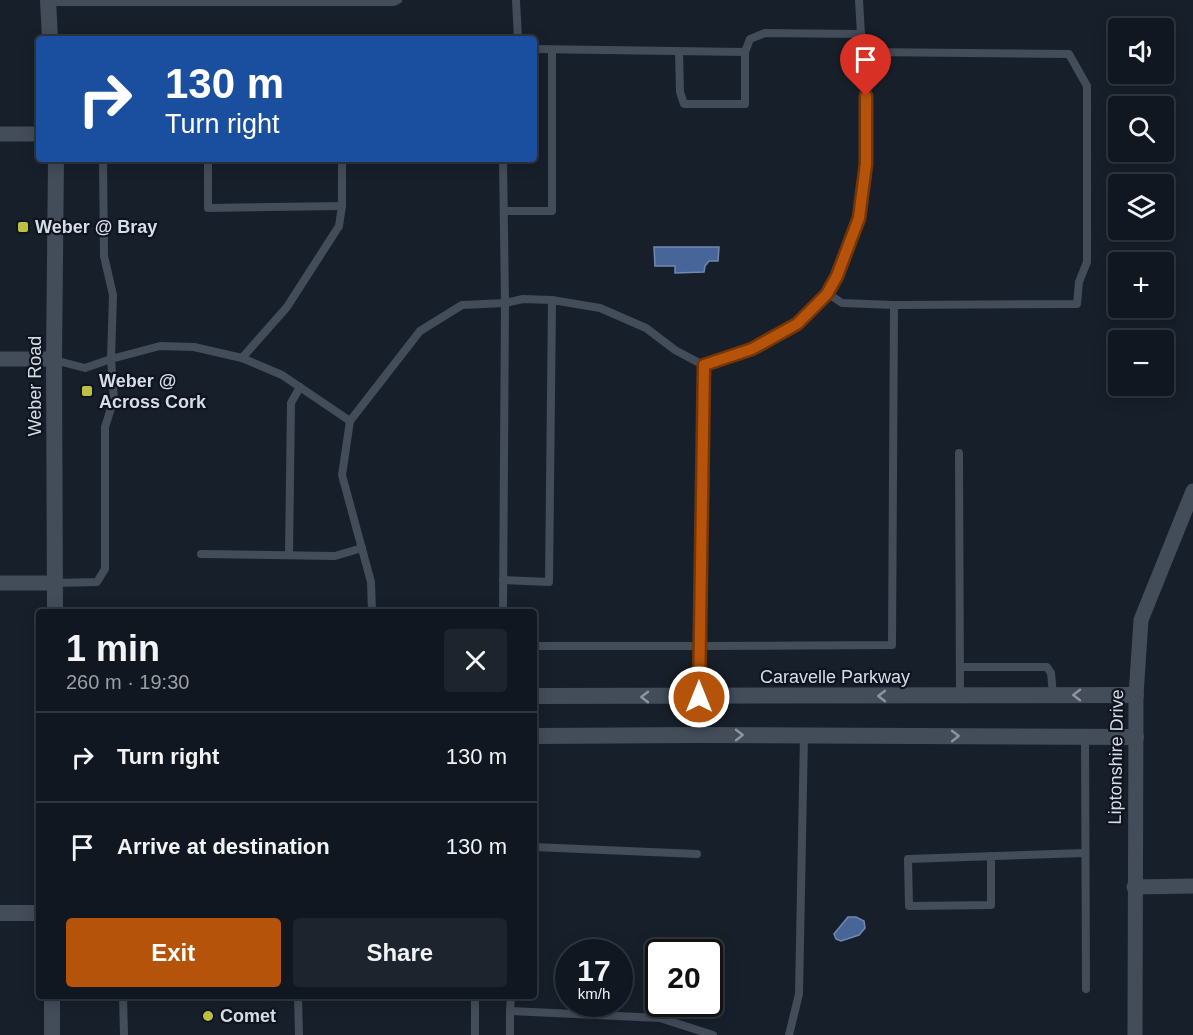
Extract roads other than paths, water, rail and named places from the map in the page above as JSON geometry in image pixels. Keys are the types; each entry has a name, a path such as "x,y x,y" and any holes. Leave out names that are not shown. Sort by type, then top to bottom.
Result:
{"street":[{"path":"48,1 50,36"},
{"path":"0,134 36,134"},
{"name":"Weber Road","path":"55,609 56,162"},
{"path":"0,359 54,359"},
{"name":"Liptonshire Drive","path":"1135,1035 1136,695 1141,620 1193,491"},
{"path":"0,583 56,583"},
{"name":"Caravelle Parkway","path":"537,696 1136,695"},
{"path":"537,736 1136,737"},
{"path":"1134,887 1193,886"},
{"path":"0,913 36,913"},
{"path":"52,999 52,1035"}],"lane":[{"path":"48,1 394,2 398,0"},
{"path":"516,0 518,36"},
{"path":"372,609 372,582 342,475 350,422 420,331 462,305 505,303 523,299 552,300 600,308 610,312 646,328 675,350 704,365 752,349 797,324 827,294 837,276 859,218 866,164 866,52 861,34 859,0"},
{"path":"679,51 680,92 684,104 745,104 745,52 750,39 765,33 861,34"},
{"path":"537,49 745,52"},
{"path":"504,211 552,211 552,50"},
{"path":"827,294 842,303 894,306 1077,304 1079,282 1087,262 1087,86 1069,54 866,52"},
{"path":"56,583 97,582 105,569 105,427 114,399 111,359 112,295 104,256 103,162"},
{"path":"208,162 208,208 342,206"},
{"path":"242,358 287,307 339,226 342,206 342,162"},
{"path":"503,162 505,303 503,609"},
{"path":"503,580 549,582 552,300"},
{"path":"537,646 892,645 894,306"},
{"path":"54,359 85,368 160,346 194,347 242,358 282,375 350,422"},
{"path":"699,735 704,365"},
{"path":"289,555 291,403 300,387"},
{"path":"959,453 960,696"},
{"path":"201,554 335,556 362,548"},
{"path":"960,668 1047,667 1051,673 1053,695"},
{"path":"789,1035 799,994 804,735"},
{"path":"1084,737 1086,989"},
{"path":"537,847 697,854"},
{"path":"991,856 991,905 909,906 908,859 991,856 1086,853"},
{"path":"123,999 124,1035"},
{"path":"298,999 299,1035"},
{"path":"475,999 475,1035"},
{"path":"510,999 510,1035"},
{"path":"510,1011 660,1018 712,1035"}],"water":[{"path":"654,247 719,247 718,261 709,261 704,272 675,273 675,266 655,266"},
{"path":"848,917 856,917 864,921 865,928 859,935 841,941 836,939 834,934"}],"place":[{"name":"Weber @ Bray","path":"23,227"},
{"name":"Weber @ Across Cork","path":"87,391"},
{"name":"Comet","path":"208,1016"}]}
